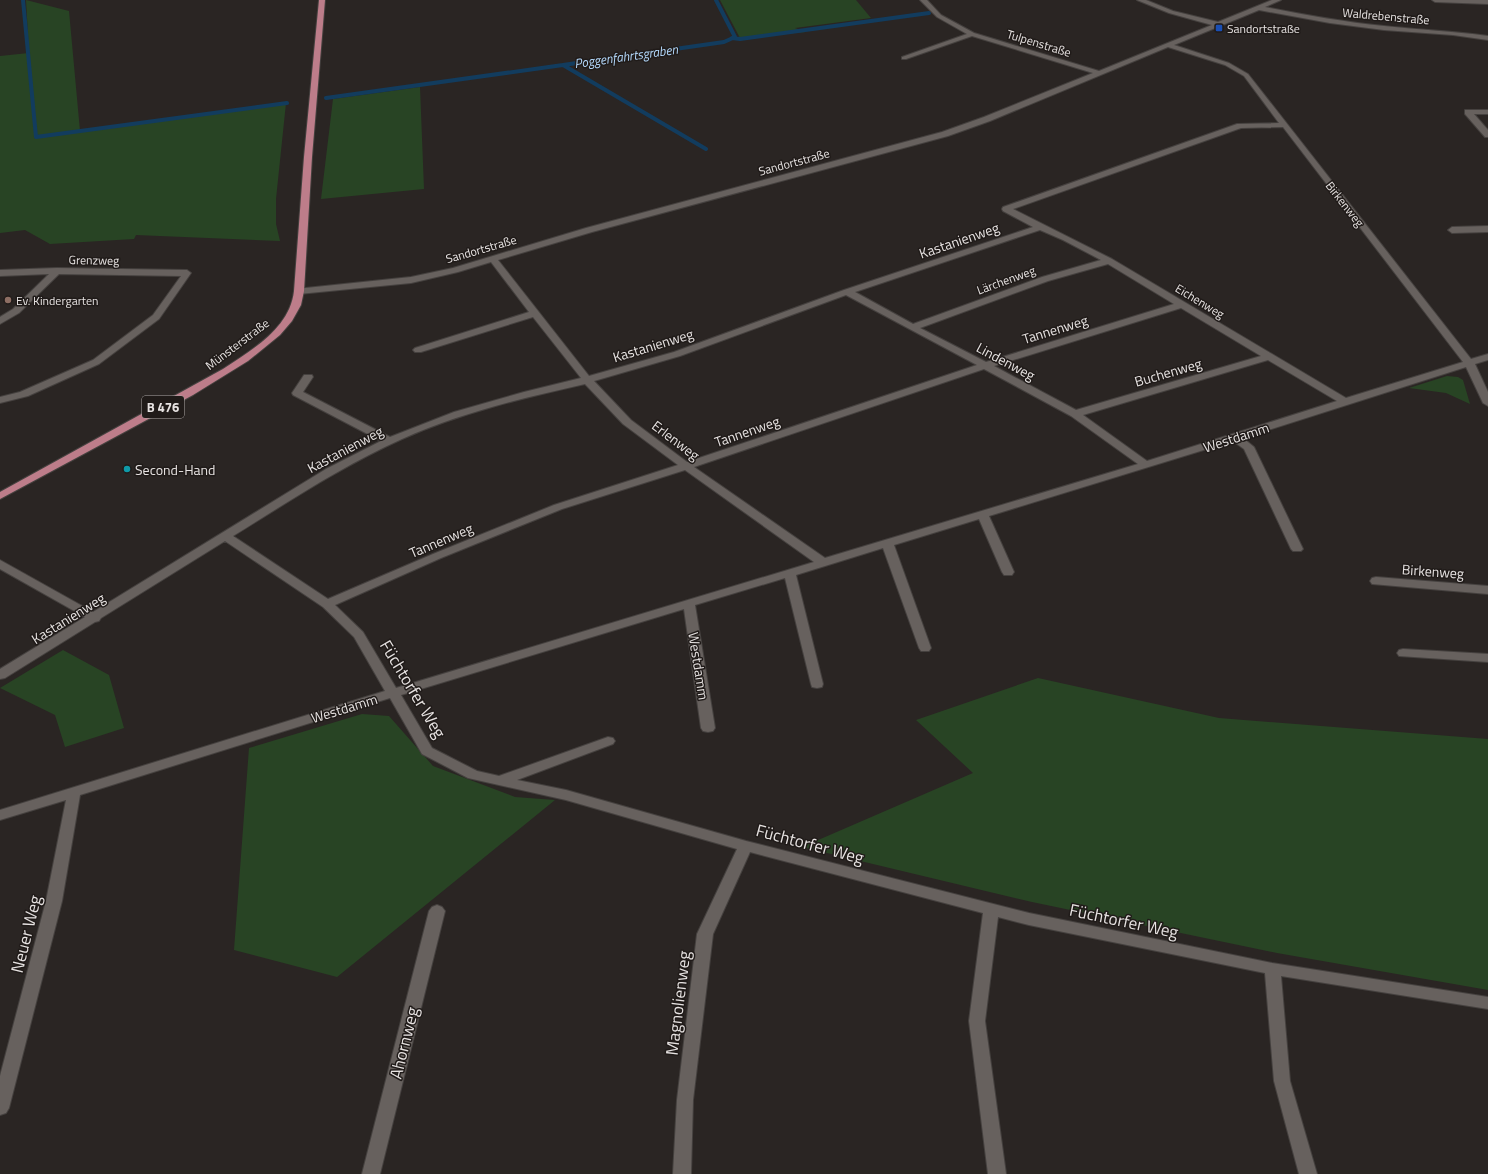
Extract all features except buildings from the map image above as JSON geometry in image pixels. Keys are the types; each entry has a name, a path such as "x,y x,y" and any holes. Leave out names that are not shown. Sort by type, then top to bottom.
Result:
{"main road":[{"name":"Münsterstraße","path":"0,496 173,402 234,366 267,340 289,318 300,291 308,157 322,0"}],"street":[{"name":"Tulpenstraße","path":"923,0 938,16 972,34 1099,73"},
{"path":"1140,0 1171,12 1218,24"},
{"name":"Sandortstraße","path":"300,291 411,280 493,259 589,230 945,134 987,119 1278,0"},
{"path":"1435,0 1488,2"},
{"path":"1479,2 1488,7"},
{"name":"Waldrebenstraße","path":"1258,8 1330,21 1384,28 1453,33 1488,38"},
{"path":"1453,33 1488,32"},
{"path":"904,58 972,34"},
{"name":"Birkenweg","path":"1168,45 1227,64 1246,75 1469,363 1488,403"},
{"path":"1488,112 1468,112 1488,135"},
{"name":"Kastanienweg","path":"1040,227 1006,209 1240,126 1284,125"},
{"name":"Kastanienweg","path":"0,675 95,618 330,471 389,441 458,414 528,394 588,380 677,354 847,292 1040,227"},
{"name":"Eichenweg","path":"1040,227 1066,238 1109,261 1346,402"},
{"path":"1452,230 1488,229"},
{"name":"Erlenweg","path":"493,259 588,380 627,422 686,466 824,563"},
{"name":"Lärchenweg","path":"913,327 1045,279 1109,261"},
{"path":"0,321 16,311 57,271"},
{"name":"Grenzweg","path":"0,272 57,271 187,273 156,317 96,362 24,394 0,400"},
{"name":"Lindenweg","path":"847,292 1074,414 1146,465"},
{"name":"Tannenweg","path":"327,604 437,556 558,507 686,466 985,366 1183,304"},
{"path":"418,350 536,313"},
{"name":"Buchenweg","path":"1074,414 1269,357"},
{"name":"Westdamm","path":"0,815 393,693 1146,465 1488,357"},
{"path":"308,377 298,393 389,441"},
{"path":"1235,437 1248,447 1297,549"},
{"path":"982,514 1008,572"},
{"name":"Füchtorfer Weg","path":"225,536 327,604 359,635 427,750 473,775 566,795 746,846 990,911 1272,969 1488,1003"},
{"path":"887,543 925,648"},
{"path":"0,564 95,618"},
{"path":"790,573 817,684"},
{"name":"Birkenweg","path":"1376,581 1488,590"},
{"name":"Westdamm","path":"689,604 708,728"},
{"path":"1403,653 1488,658"},
{"path":"499,781 608,741"},
{"name":"Neuer Weg","path":"0,1108 54,901 74,792"},
{"name":"Magnolienweg","path":"682,1174 685,1100 705,934 746,846"},
{"name":"Ahornweg","path":"371,1174 437,911"},
{"path":"990,911 977,1021 997,1174"},
{"path":"1272,969 1282,1081 1308,1174"}],"green space":[{"path":"26,0 69,11 80,131 286,103 276,199 276,224 280,241 136,235 134,239 50,244 25,230 0,233 0,56 29,53"},
{"path":"720,0 856,0 871,18 795,28 806,32 740,38"},
{"path":"420,87 424,189 321,199 333,99"},
{"path":"1447,376 1458,377 1463,380 1470,404 1446,393 1409,388"},
{"path":"63,650 109,675 124,728 65,747 55,715 0,688"},
{"path":"1038,678 1219,718 1488,739 1488,990 1277,953 1032,902 802,847 973,773 916,720"},
{"path":"362,714 389,716 433,766 515,797 555,800 337,977 234,950 249,748"}],"waterway":[{"path":"23,0 36,137 287,103"},
{"name":"Poggenfahrtsgraben","path":"716,0 735,37 733,38"},
{"name":"Poggenfahrtsgraben","path":"733,38 740,39 929,13"},
{"name":"Poggenfahrtsgraben","path":"563,65 724,42 733,38"},
{"path":"326,98 563,65"},
{"name":"Poggenfahrtsgraben","path":"563,65 706,149"}],"place":[{"name":"Sandortstraße","path":"1219,28"},
{"name":"Ev. Kindergarten","path":"8,300"},
{"name":"Second-Hand","path":"127,469"}]}
